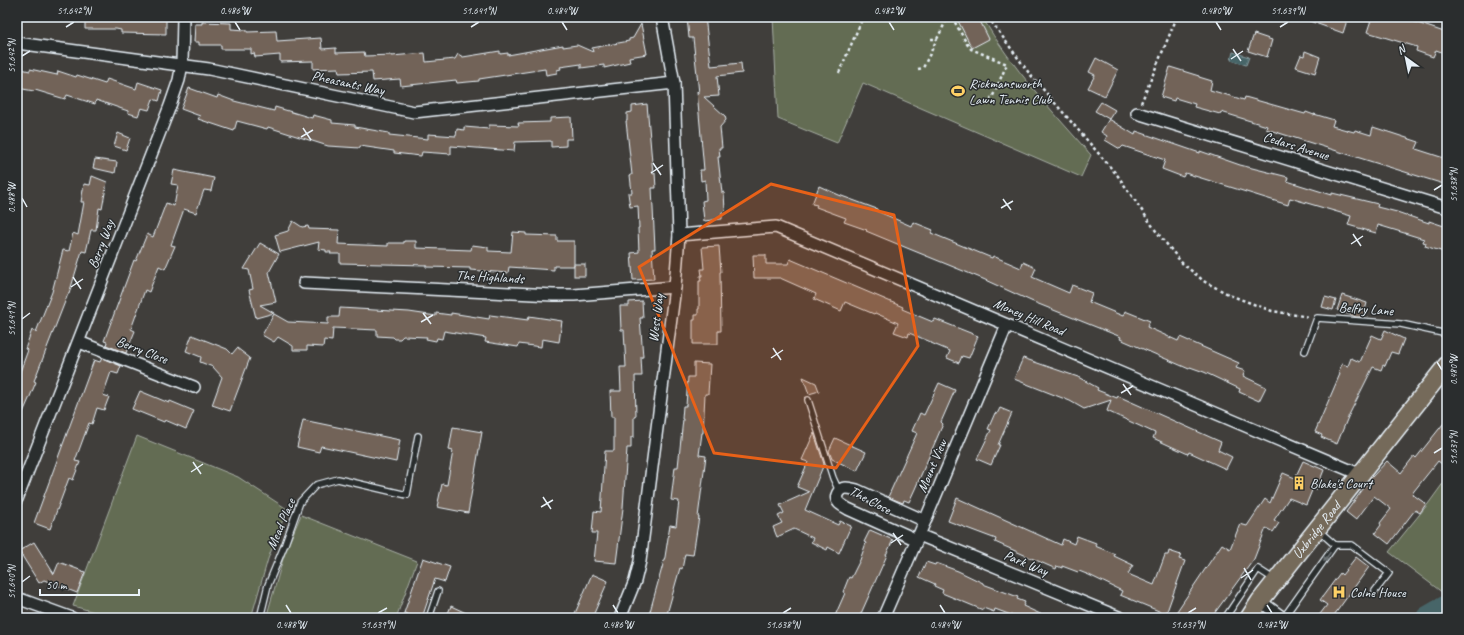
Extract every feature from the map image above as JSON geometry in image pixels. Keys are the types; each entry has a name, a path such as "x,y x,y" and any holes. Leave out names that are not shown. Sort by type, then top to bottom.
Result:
{"main road":[{"name":"Uxbridge Road","path":"1249,618 1276,580 1447,365"}],"street":[{"name":"Berry Way","path":"17,500 179,80 182,64 183,17"},
{"name":"West Way","path":"620,618 635,581 640,561 675,288 679,236 674,83 662,17"},
{"name":"Pheasants Way","path":"17,43 182,64 414,112 674,83"},
{"name":"Cedars Avenue","path":"1137,113 1447,208"},
{"name":"Money Hill Road","path":"679,236 776,227 1359,474"},
{"name":"The Highlands","path":"304,283 553,295 574,295 675,288"},
{"name":"Mount View","path":"883,618 1007,325"},
{"name":"Berry Close","path":"78,342 194,387"},
{"name":"The Close","path":"918,538 848,509 837,499 839,491 846,488 856,490 925,521"},
{"name":"Park Way","path":"918,538 1121,618"},
{"path":"17,598 58,615 72,618"},
{"path":"1260,601 1284,618"}],"lane":[{"name":"Belfry Lane","path":"1317,318 1401,324 1447,334"},
{"path":"1305,351 1317,318"},
{"path":"808,400 833,478 839,491"},
{"name":"Mead Place","path":"260,618 268,585 300,502 316,485 338,479 407,495 418,436"},
{"path":"1316,529 1335,545 1352,545 1389,574 1375,591"},
{"path":"1284,618 1335,545"},
{"path":"1225,618 1258,569 1276,580"},
{"path":"429,618 438,591"}],"path":[{"path":"839,73 863,17"},
{"path":"918,69 922,68 948,17"},
{"path":"952,17 971,49 1007,64 993,97"},
{"path":"988,17 1029,73 1118,176 1156,231 1182,263 1205,282 1232,296 1272,311 1317,318"},
{"path":"1137,113 1177,17"}],"highlighted area":[{"path":"771,184 894,215 918,346 836,468 714,453 639,267"}],"green space":[{"name":"Rickmansworth Lawn Tennis Club","path":"773,17 982,17 1019,71 1091,155 1081,177 863,83 837,143 778,119"},
{"path":"137,436 238,477 287,509 268,559 251,618 116,618 73,606"},
{"path":"1447,478 1447,596 1389,552"},
{"path":"301,515 417,561 396,618 266,618 285,552"}],"water":[{"path":"1233,52 1249,57 1246,65 1231,60"}],"building":[{"path":"85,17 166,17 166,34 121,33 121,30 116,29 85,29"},
{"path":"687,17 705,17 711,66 741,63 742,73 717,76 719,96 704,97 725,116 726,120 720,127 722,148 719,148 720,157 718,157 722,193 724,192 725,211 722,212 722,219 704,221 702,201 706,200 705,180 701,181 700,170 704,170 697,91 699,93 693,38 689,38"},
{"path":"956,17 978,17 989,39 972,48"},
{"path":"1304,17 1348,17 1343,33 1304,19"},
{"path":"1372,17 1400,17 1447,33 1447,54 1436,50 1433,57 1416,51 1417,47 1367,32"},
{"path":"202,22 231,23 231,29 247,30 247,32 276,31 277,41 321,38 322,49 336,48 336,53 364,52 365,56 392,56 425,53 426,62 455,59 458,54 463,57 500,51 500,54 508,53 508,55 563,45 563,47 577,45 593,52 592,48 629,41 629,39 633,38 641,24 647,54 629,57 630,62 604,68 604,65 581,68 581,64 560,67 561,69 557,70 557,73 546,75 545,69 479,79 479,81 457,83 456,80 401,86 400,79 373,81 372,72 339,73 338,68 313,69 313,61 280,62 280,55 255,57 254,53 251,54 251,49 221,49 221,45 199,45 199,42 194,42 195,24 202,24"},
{"path":"1254,34 1272,40 1267,57 1248,51"},
{"path":"1305,51 1320,57 1315,73 1296,67 1301,55 1304,56"},
{"path":"1096,58 1118,70 1105,96 1088,88 1095,75 1089,72"},
{"path":"1170,67 1212,81 1210,90 1244,100 1245,97 1305,114 1306,112 1314,114 1334,120 1332,126 1354,132 1355,130 1371,135 1373,127 1419,142 1416,149 1447,159 1447,185 1266,129 1267,126 1221,112 1220,114 1194,107 1195,104 1175,98 1174,101 1161,97"},
{"path":"17,68 30,71 30,69 57,75 58,71 76,77 77,75 105,84 107,79 136,89 138,82 162,90 159,101 153,99 149,110 141,108 138,116 96,100 95,104 67,95 65,99 35,90 17,88"},
{"path":"189,88 217,98 218,95 234,101 274,111 275,107 312,118 313,115 332,120 332,123 355,125 355,127 389,133 389,135 428,139 428,134 456,136 457,129 464,130 464,127 489,129 489,125 519,126 518,123 550,122 550,118 571,117 572,139 566,139 566,146 551,147 551,141 515,142 514,151 451,146 451,154 422,152 421,156 394,153 394,151 360,146 360,148 328,146 268,127 267,129 237,121 234,131 198,119 200,116 181,109"},
{"path":"1101,102 1115,110 1109,119 1095,111"},
{"path":"647,104 653,174 655,173 656,188 652,188 655,249 652,249 654,279 633,280 631,253 639,252 639,228 638,206 630,207 628,193 632,193 630,175 632,175 626,121 627,113 632,112 632,106"},
{"path":"1109,119 1135,135 1136,131 1200,153 1200,151 1240,165 1288,177 1287,181 1332,195 1332,193 1378,204 1377,207 1447,227 1447,253 1425,246 1426,243 1423,242 1424,239 1378,225 1376,233 1348,225 1351,216 1290,198 1288,205 1185,173 1183,177 1162,169 1165,160 1123,146 1120,149 1105,140 1107,136 1101,132"},
{"path":"118,133 130,138 126,150 114,146"},
{"path":"95,159 117,162 115,173 93,168"},
{"path":"174,170 214,178 211,191 204,190 196,213 184,209 171,245 175,246 165,269 159,266 149,292 145,290 131,329 135,331 126,353 106,345 107,342 104,341 134,260 136,261 147,234 153,237 166,203 174,206 178,185 171,184"},
{"path":"92,176 107,182 102,209 99,208 96,230 91,230 86,252 82,251 69,294 34,381 36,382 17,426 17,380 28,350 25,349 32,330 36,332 52,292 63,250 69,251 73,233 78,235 84,202 81,202 84,184 90,185"},
{"path":"819,186 877,209 877,211 911,226 913,222 933,230 931,233 992,258 993,256 1021,268 1023,262 1036,268 1032,277 1069,293 1072,285 1092,293 1089,302 1123,316 1125,311 1150,321 1147,327 1178,341 1180,337 1239,363 1236,368 1245,371 1243,376 1266,387 1259,401 1239,392 1240,389 1204,372 1190,367 1189,369 1120,339 1121,337 1031,301 983,279 866,231 867,230 844,222 846,218 816,207 817,205 812,204"},
{"path":"293,221 302,227 308,226 309,229 339,230 338,244 388,246 388,243 416,241 416,248 471,250 472,245 488,247 488,251 511,252 513,232 526,233 526,235 557,236 557,241 574,241 574,266 554,266 554,270 509,267 508,273 470,270 470,268 426,267 426,265 340,263 340,254 330,254 331,252 318,249 319,242 280,252 275,235 288,231"},
{"path":"260,243 279,254 269,272 276,302 260,305 274,313 256,318 249,290 253,289 249,270 244,269"},
{"path":"719,246 721,272 721,331 718,331 718,344 693,344 693,320 695,320 695,315 698,315 699,281 701,281 700,276 702,276 701,269 704,269 702,247"},
{"path":"753,255 766,255 766,264 788,264 790,259 903,307 902,309 933,322 935,319 978,336 969,358 962,356 959,363 947,358 950,351 909,333 908,337 894,332 898,323 875,313 874,314 845,302 841,311 814,299 816,294 780,278 754,278"},
{"path":"574,264 585,264 585,276 574,276"},
{"path":"1342,295 1367,303 1363,317 1356,317 1337,310"},
{"path":"1325,297 1336,300 1333,310 1322,307"},
{"path":"642,301 643,318 640,318 643,357 641,357 642,376 635,376 636,416 634,417 634,437 631,437 631,448 627,448 623,508 616,563 594,561 597,533 592,533 594,511 601,512 605,451 614,451 614,417 611,417 610,391 621,391 620,367 626,367 624,330 621,330 620,306 629,306 629,302"},
{"path":"340,308 409,312 436,316 436,313 451,315 451,313 489,319 490,315 528,320 529,316 562,321 559,342 542,339 541,347 519,344 518,347 485,342 486,338 444,331 442,339 437,338 436,341 426,339 427,337 403,336 400,339 395,339 393,337 377,336 377,330 333,328 332,341 324,340 323,347 307,346 307,350 293,350 293,346 278,337 274,342 262,335 274,314 288,322 328,324 328,317 339,317"},
{"path":"1385,330 1404,339 1398,354 1391,352 1385,366 1383,365 1381,370 1373,367 1348,417 1337,444 1321,437 1322,435 1315,432 1340,374 1338,373 1342,364 1348,366 1351,358 1360,362 1372,335 1381,339"},
{"path":"192,335 227,349 232,354 237,348 250,358 230,411 212,405 222,377 213,367 200,362 201,357 186,351"},
{"path":"102,358 121,366 118,374 111,372 103,395 109,397 104,410 97,408 92,424 89,423 75,461 80,462 73,480 69,478 50,529 34,523 94,360 100,362"},
{"path":"1023,358 1078,377 1098,388 1097,390 1117,398 1118,396 1221,442 1218,450 1232,457 1226,469 1153,438 1155,433 1107,411 1111,400 1084,409 1070,401 1014,379"},
{"path":"694,363 710,364 708,394 705,394 703,433 699,455 706,456 699,517 693,555 685,554 682,569 680,568 667,614 662,612 660,618 649,615 665,557 670,525 676,526 679,501 671,500 675,467 678,467 683,406 686,406 688,377 694,377"},
{"path":"803,377 816,383 819,391 809,394"},
{"path":"939,383 955,390 941,422 943,424 915,489 909,502 904,500 903,503 888,497 917,433 912,431 920,413 924,415"},
{"path":"140,391 194,411 186,429 132,409"},
{"path":"1000,408 1012,413 991,465 977,459 991,430 988,429 995,413 997,414"},
{"path":"1447,419 1447,468 1438,461 1414,491 1412,494 1426,504 1420,513 1415,510 1389,544 1375,533 1381,525 1380,523 1391,509 1374,496 1356,520 1346,512 1372,477 1387,461 1401,473 1414,456 1416,458"},
{"path":"303,420 400,440 396,462 321,446 319,452 297,447"},
{"path":"453,427 482,432 468,513 437,507 442,484 447,485 453,451 449,450"},
{"path":"814,433 824,464 805,510 838,525 840,521 851,526 839,553 828,547 827,550 811,542 813,538 794,529 777,537 773,527 782,523 778,516 784,513 780,505 809,492 797,487 808,462 802,460"},
{"path":"835,438 866,452 857,471 832,459 829,451"},
{"path":"1303,461 1324,470 1316,490 1313,488 1306,505 1289,498 1274,520 1279,523 1273,532 1266,528 1254,559 1211,618 1186,618 1177,611 1222,544 1230,549 1240,524 1247,526 1265,499 1270,503 1283,473 1295,478"},
{"path":"957,498 1061,545 1063,539 1074,544 1077,536 1096,543 1095,546 1115,554 1114,556 1133,565 1128,574 1154,585 1165,555 1168,555 1169,551 1181,555 1179,559 1185,561 1166,614 1120,595 1122,591 1089,575 1062,566 1062,568 1057,566 1056,569 995,542 996,539 948,521"},
{"path":"870,530 893,540 887,555 859,618 834,618 845,593 843,592 849,577 851,578 860,560 866,543 864,542"},
{"path":"34,542 54,574 59,562 85,572 77,593 44,580 39,583 19,551"},
{"name":"Colne House","path":"1356,557 1369,567 1332,618 1317,618 1327,605 1320,600 1340,573 1342,575"},
{"path":"423,558 450,567 445,582 435,579 422,618 419,618 404,613"},
{"path":"926,562 935,565 936,563 958,571 983,584 1018,597 1017,599 1025,602 1023,606 1049,618 1019,618 995,609 994,612 983,608 983,610 942,593 943,590 934,586 935,584 919,577"},
{"path":"592,574 608,581 592,618 573,618"},
{"path":"451,606 477,618 446,618"}],"waterway":[{"path":"1428,618 1447,607"}],"place":[{"name":"Rickmansworth Lawn Tennis Club","path":"958,91"},
{"name":"Blake's Court","path":"1299,483"},
{"name":"Colne House","path":"1339,592"}]}
